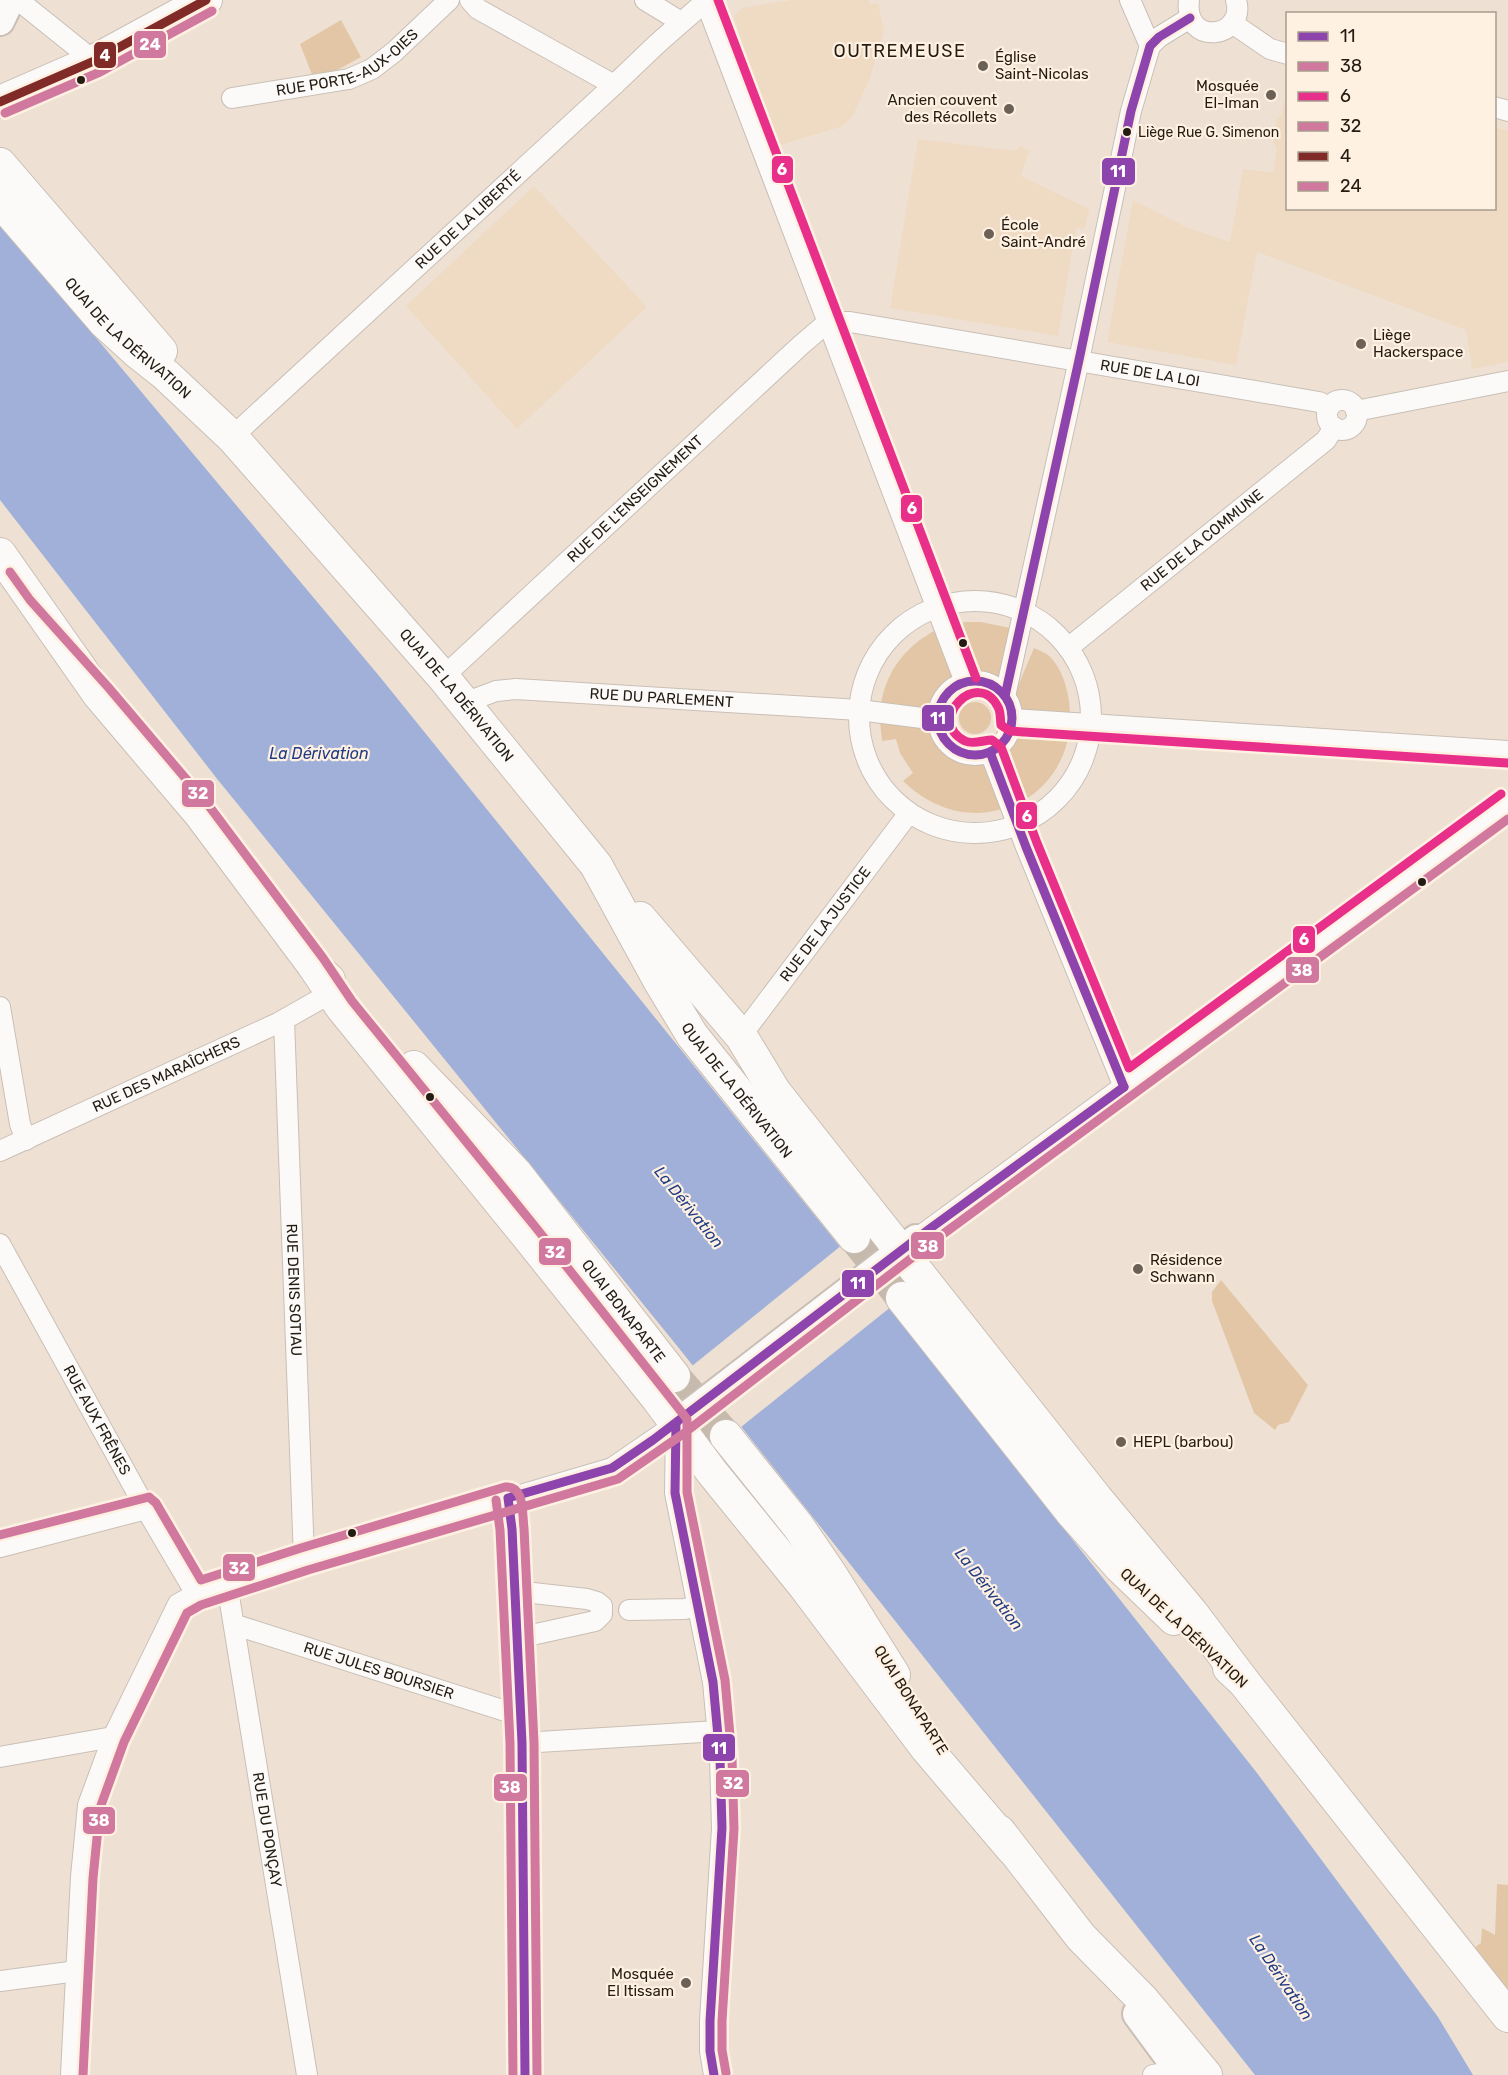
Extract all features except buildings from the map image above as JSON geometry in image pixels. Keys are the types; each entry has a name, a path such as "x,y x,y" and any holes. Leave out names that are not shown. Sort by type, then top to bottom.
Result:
{"main road":[{"path":"0,102 83,66 206,0"},
{"path":"0,164 174,366 208,414"},
{"name":"QUAI DE LA DÉRIVATION","path":"0,201 105,322 232,437 443,677 596,865 660,982 692,1035 854,1237"},
{"name":"QUAI BONAPARTE","path":"0,554 99,695 200,814 314,965 516,1173 674,1376"},
{"path":"0,579 21,608 99,695"},
{"path":"596,865 741,1036 775,1092 909,1245 1097,1499 1192,1613 1244,1682"},
{"path":"314,965 331,993 536,1246 711,1471 805,1587 927,1749 1012,1849 1081,1937 1143,2000 1180,2074"},
{"name":"QUAI DE LA DÉRIVATION","path":"902,1298 1072,1513 1120,1567 1244,1682 1508,2016"},
{"name":"QUAI BONAPARTE","path":"726,1436 798,1526 938,1744 1012,1849"}],"street":[{"name":"RUE PORTE-AUX-OIES","path":"232,98 349,79 394,52 449,0"},
{"path":"470,0 478,9 614,85"},
{"path":"645,0 681,22"},
{"path":"1130,0 1150,46"},
{"path":"1005,696 1131,111 1150,46 1190,9 1196,26 1205,32 1215,33 1225,30 1232,23 1238,11 1236,0"},
{"path":"708,1 964,682"},
{"name":"RUE DE LA LIBERTÉ","path":"232,437 681,22 708,1"},
{"path":"6,11 83,66"},
{"path":"1232,23 1270,49 1286,54"},
{"name":"RUE DE LA LOI","path":"828,322 850,322 1079,360 1319,402 1329,407 1337,400 1342,400 1352,404 1356,411 1508,381"},
{"name":"RUE DE L'ENSEIGNEMENT","path":"443,677 828,322"},
{"path":"1329,407 1327,418 1334,427 1339,429 1350,427 1356,418 1356,411"},
{"name":"RUE DE LA COMMUNE","path":"1068,648 1326,440 1334,427"},
{"path":"983,601 1001,604 1023,612 1049,628 1068,648 1082,671 1088,689 1091,725 1083,760 1070,786 1040,815 1018,825 995,832 967,833 932,825 909,813 888,794 868,763 859,728 859,710 867,674 875,658 899,630 913,619 938,608 983,601"},
{"path":"977,681 989,683 1005,696 1012,719 1011,728 1005,740 996,749 971,755 958,751 948,743 941,732 938,720 939,708 954,688 964,682 977,681"},
{"name":"RUE DU PARLEMENT","path":"464,703 496,691 516,689 859,710 938,720"},
{"path":"1012,719 1504,750"},
{"path":"990,752 1124,1087"},
{"path":"71,2075 81,1877 88,1805 113,1737 178,1604 196,1594 304,1559 612,1468 676,1424 909,1245 1508,804"},
{"name":"RUE DE LA JUSTICE","path":"741,1036 909,813"},
{"name":"RUE DES MARAÎCHERS","path":"0,1151 284,1020 331,993"},
{"path":"0,1007 20,1124 26,1140"},
{"name":"RUE DENIS SOTIAU","path":"284,1020 304,1559"},
{"name":"RUE AUX FRÊNES","path":"0,1244 146,1509 196,1594"},
{"path":"676,1424 675,1493 713,1682 718,1731 722,1828 711,1993 710,2051 714,2075"},
{"path":"508,1498 518,1638 522,1743 525,2075"},
{"path":"0,1547 146,1509"},
{"name":"RUE DU PONÇAY","path":"227,1584 236,1625 307,2075"},
{"path":"515,1591 587,1599 602,1606 602,1614 595,1621 518,1638"},
{"path":"629,1610 685,1609 698,1605"},
{"name":"RUE JULES BOURSIER","path":"236,1625 521,1716"},
{"path":"522,1743 718,1731"},
{"path":"0,1757 113,1737"},
{"path":"0,1981 77,1971"}],"shaded area":[{"path":"791,0 868,0 870,4 878,3 884,32 870,78 853,115 843,126 774,147 734,16 742,8"},
{"path":"341,20 361,57 330,74 313,77 300,44"},
{"path":"1286,94 1286,210 1496,210 1496,127 1508,131 1508,362 1472,369 1466,330 1257,252 1236,365 1107,342 1133,200 1188,228 1230,242 1243,169 1273,173 1277,148 1273,142 1277,118 1281,116"},
{"name":"École Saint-André","path":"918,139 1015,151 1020,146 1029,151 1021,176 1089,209 1085,229 1076,228 1058,336 890,308"},
{"path":"534,186 647,307 517,429 406,306"},
{"path":"981,622 1010,628 999,678 985,672 971,671 954,624"},
{"path":"936,630 953,677 937,691 929,710 881,703 888,680 900,660 925,636"},
{"path":"1034,648 1048,655 1062,674 1069,699 1070,714 1021,710 1015,693"},
{"path":"975,702 987,706 991,718 987,730 975,734 963,730 959,718 963,706"},
{"path":"880,722 930,728 937,745 950,757 966,763 985,764 1002,809 975,813 962,812 936,804 913,790 903,781 913,773 900,753 896,739 882,741"},
{"path":"1021,729 1069,733 1067,744 1053,774 1038,790 1020,802 1003,757 1014,746"},
{"path":"1221,1280 1308,1385 1289,1422 1278,1425 1275,1430 1254,1413 1212,1301 1212,1292"},
{"path":"1497,1884 1508,1885 1508,2009 1464,1955 1481,1943 1482,1928 1495,1935"}],"water":[{"name":"La Dérivation","path":"0,223 380,677 891,1310 1257,1773 1438,2017 1473,2075 1255,2075 682,1352 218,780 0,500"}],"pier":[{"path":"842,1245 892,1306 741,1427 692,1366"}],"tunnel":[{"path":"854,1237 902,1298"},
{"path":"674,1376 726,1436"}],"transit line":[{"name":"4","path":"0,102 94,61 206,0"},
{"name":"6","path":"718,0 976,678"},
{"name":"24","path":"5,113 100,72 212,11"},
{"name":"11","path":"1005,696 1131,111 1150,46 1159,37 1190,18"},
{"name":"32","path":"10,572 30,600 108,687 209,806 323,958 352,1001 687,1419 687,1492 725,1680 732,1758 734,1829 722,2021 722,2050 726,2073"},
{"name":"11","path":"975,681 989,684 1001,692 1009,704 1012,718 1009,732 1001,744 989,752 975,755 961,752 949,744 941,732 938,718 941,704 949,692 961,684 975,681"},
{"name":"6","path":"1501,794 1129,1068 1037,843 1001,747 992,740 965,741 954,732 950,722 959,702 968,695 979,693 989,696 999,709 1001,725 1010,731 1507,763"},
{"name":"11","path":"990,752 1026,847 1124,1087"},
{"name":"38","path":"83,2075 93,1878 100,1808 124,1742 187,1613 201,1605 308,1570 618,1479 683,1434 935,1240 1508,819"},
{"name":"11","path":"525,2075 522,1743 512,1529 508,1498 612,1468 653,1440 928,1230 1124,1087"},
{"name":"11","path":"676,1424 675,1493 713,1682 720,1758 722,1828 710,2021 710,2051 714,2075"},
{"name":"32","path":"0,1535 149,1497 156,1503 201,1580 505,1487 516,1491 521,1502 524,1528 534,1743 537,2075"},
{"name":"38","path":"496,1500 500,1530 510,1743 513,2075"}],"place":[{"name":"Église Saint-Nicolas","path":"983,66"},
{"name":"Mosquée El-Iman","path":"1271,95"},
{"name":"Ancien couvent des Récollets","path":"1009,109"},
{"name":"Liège Rue G. Simenon","path":"1127,132"},
{"name":"École Saint-André","path":"989,234"},
{"name":"Liège Hackerspace","path":"1361,344"},
{"name":"Résidence Schwann","path":"1138,1269"},
{"name":"HEPL (barbou)","path":"1121,1442"},
{"name":"Mosquée El Itissam","path":"686,1983"}],"district":[{"name":"OUTREMEUSE","path":"900,51"}]}
